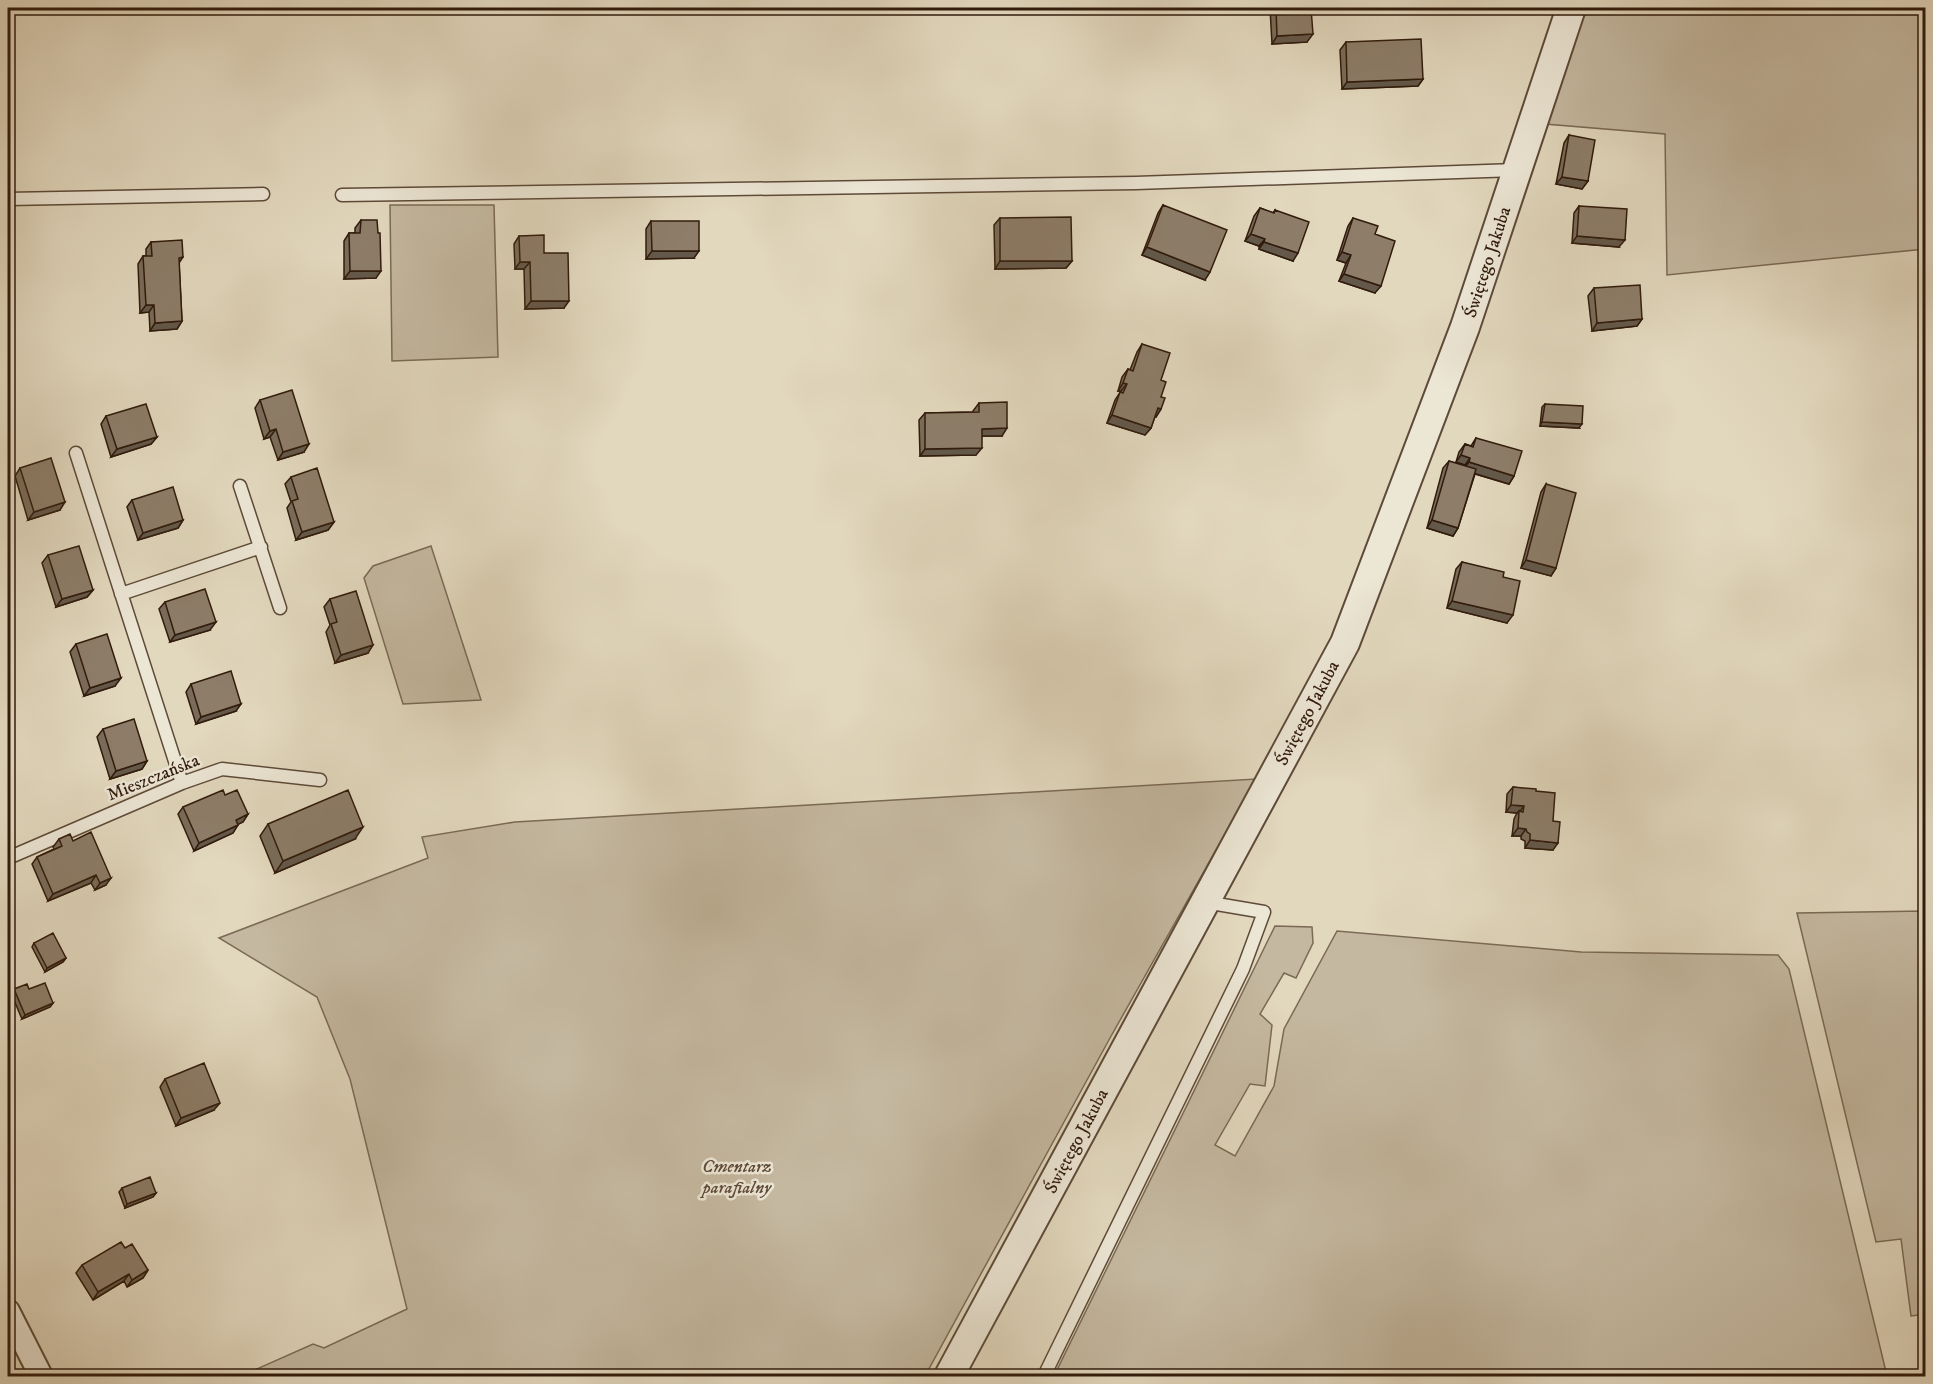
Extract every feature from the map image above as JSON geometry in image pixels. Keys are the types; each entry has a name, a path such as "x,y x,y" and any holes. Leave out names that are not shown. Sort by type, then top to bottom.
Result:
{"street":[{"name":"Świętego Jakuba","path":"949,1377 1345,643 1465,327 1571,8"},
{"path":"8,1311 41,1377"}],"lane":[{"path":"342,195 1136,183 1517,170"},
{"path":"8,199 263,194"},
{"path":"76,453 182,783"},
{"path":"240,486 280,608"},
{"path":"121,594 261,547"},
{"name":"Mieszczańska","path":"8,858 182,783 222,770 320,780"},
{"path":"1044,1377 1243,969 1264,912 1205,902"}],"green space":[{"path":"1585,8 1925,8 1925,249 1667,275 1665,134 1545,124"},
{"path":"390,205 494,205 498,357 392,361"},
{"path":"431,546 481,700 403,704 364,578 373,566"},
{"name":"Cmentarz parafialny","path":"1256,779 1110,1038 925,1376 575,1376 547,1373 538,1376 241,1376 313,1344 324,1348 407,1309 350,1079 317,997 219,938 428,858 422,837 515,822"},
{"path":"1925,911 1926,1314 1911,1316 1901,1239 1876,1242 1797,913"},
{"path":"1275,926 1312,927 1313,943 1296,978 1284,973 1260,1014 1272,1025 1265,1086 1250,1084 1215,1145 1235,1156 1274,1086 1284,1029 1337,931 1581,952 1778,955 1789,969 1887,1376 1054,1376"}],"building":[{"path":"1276,8 1311,8 1313,34 1277,36"},
{"path":"1421,39 1423,79 1347,82 1346,42"},
{"path":"1569,135 1595,140 1588,181 1562,177"},
{"path":"1163,205 1227,230 1210,272 1147,247"},
{"path":"1579,206 1627,209 1625,240 1577,236"},
{"path":"1260,208 1274,213 1275,210 1309,222 1298,253 1264,242 1265,239 1251,234"},
{"path":"1071,217 1072,261 1000,261 1000,218"},
{"path":"1353,218 1378,226 1375,234 1395,241 1381,286 1344,274 1351,255 1342,252"},
{"path":"361,220 377,220 378,233 380,233 381,271 350,271 349,233 360,233"},
{"path":"651,221 699,221 699,251 652,251"},
{"path":"544,235 544,253 568,253 569,301 531,301 530,262 520,262 519,236"},
{"path":"182,240 183,257 179,258 182,321 155,323 154,305 146,305 143,256 152,256 151,242"},
{"path":"1640,285 1642,319 1597,323 1594,288"},
{"path":"1142,344 1170,353 1161,380 1166,382 1161,397 1165,398 1161,409 1158,408 1151,428 1112,415 1120,392 1123,393 1127,384 1123,383 1128,369 1133,371"},
{"path":"292,390 309,444 283,452 276,429 270,431 260,400"},
{"path":"1007,402 1007,428 982,429 982,448 925,449 925,413 979,412 979,403"},
{"path":"146,404 157,437 117,449 106,416"},
{"path":"1545,404 1583,406 1582,424 1542,422"},
{"path":"1476,438 1522,451 1514,476 1469,462 1470,458 1461,455 1465,444 1473,447"},
{"path":"51,458 65,502 34,512 20,468"},
{"path":"1449,461 1476,469 1458,528 1432,520"},
{"path":"317,468 334,522 302,532 292,501 298,499 291,477"},
{"path":"1546,484 1576,493 1556,568 1526,560"},
{"path":"173,487 183,520 143,533 132,500"},
{"path":"79,546 93,590 62,599 48,555"},
{"path":"1462,562 1504,572 1503,577 1520,581 1513,615 1452,601"},
{"path":"205,589 216,622 175,635 165,602"},
{"path":"356,591 373,645 341,655 331,624 337,622 330,599"},
{"path":"107,634 121,678 90,688 76,644"},
{"path":"231,671 241,704 201,717 191,684"},
{"path":"134,719 147,761 116,771 103,729"},
{"path":"8,740 12,759 8,760"},
{"path":"1513,787 1555,793 1553,821 1560,822 1558,843 1530,840 1530,834 1526,829 1518,828 1519,811 1523,812 1524,806 1511,805"},
{"path":"223,790 225,795 237,790 248,814 236,820 238,825 199,843 183,807"},
{"path":"348,790 363,827 283,861 268,824"},
{"path":"91,832 111,878 100,883 96,875 53,894 37,857 62,846 59,839 70,834 73,841"},
{"path":"53,933 66,958 47,968 34,943"},
{"path":"45,983 53,1003 25,1015 14,989 27,984 29,989"},
{"path":"204,1063 220,1103 181,1118 165,1079"},
{"path":"150,1177 156,1193 127,1204 122,1188"},
{"path":"121,1242 125,1248 132,1244 148,1270 132,1280 129,1274 98,1292 82,1265"}]}
